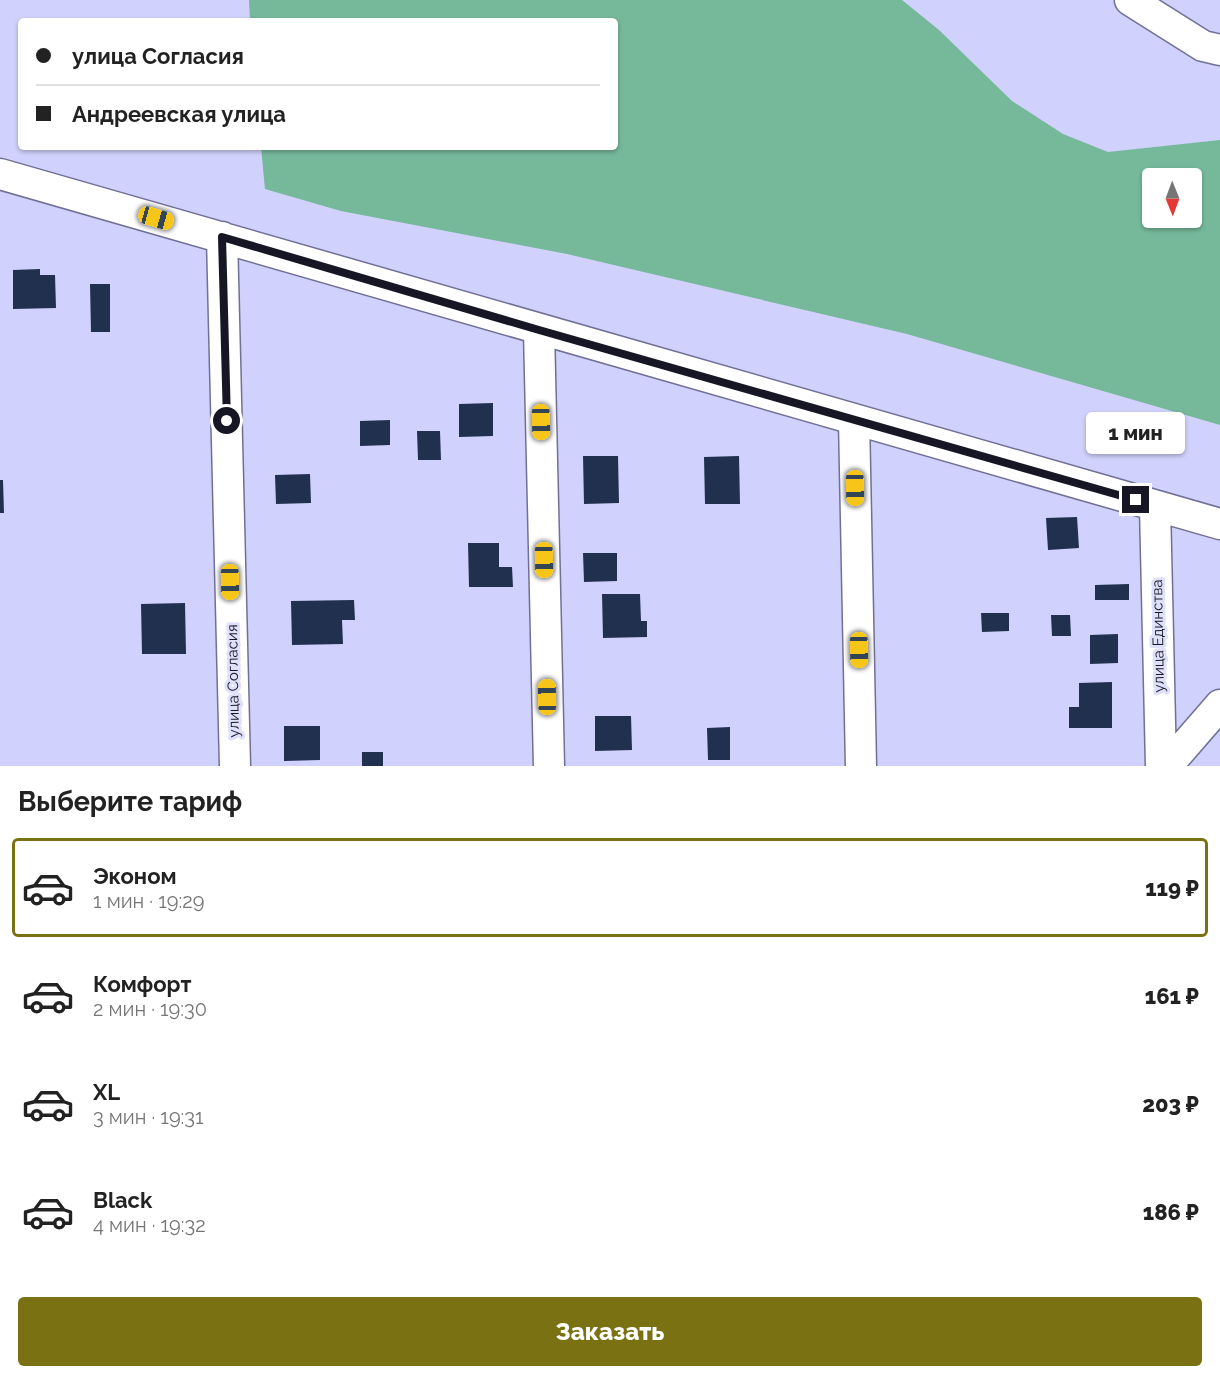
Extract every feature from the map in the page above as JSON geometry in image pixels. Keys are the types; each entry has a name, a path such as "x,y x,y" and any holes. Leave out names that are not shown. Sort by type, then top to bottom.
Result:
{"street":[{"path":"1130,0 1203,46 1220,50"},
{"path":"0,174 1220,524"},
{"name":"улица Согласия","path":"222,237 235,766"},
{"path":"539,330 549,766"},
{"path":"854,418 861,766"},
{"name":"улица Единства","path":"1155,506 1161,766"},
{"path":"1167,766 1220,705"}],"green space":[{"path":"249,0 902,0 939,30 1012,101 1063,134 1108,152 1220,140 1220,425 907,334 567,254 341,211 265,189 261,150 618,150 618,18 250,18"}],"building":[{"path":"40,269 40,275 55,275 56,308 13,309 13,270"},
{"path":"90,284 110,284 110,332 91,332"},
{"path":"493,403 493,436 459,437 459,404"},
{"path":"390,420 390,445 360,446 360,421"},
{"path":"417,431 440,431 441,460 418,460"},
{"path":"583,456 618,456 619,503 584,504"},
{"path":"739,456 740,504 705,504 704,457"},
{"path":"310,474 311,503 276,504 275,475"},
{"path":"0,480 3,480 4,513 0,513"},
{"path":"1077,517 1079,548 1048,550 1046,518"},
{"path":"468,543 499,543 499,567 512,567 513,587 469,587"},
{"path":"583,553 617,553 617,581 584,582"},
{"path":"1129,584 1129,600 1095,600 1095,585"},
{"path":"602,594 640,594 641,621 647,621 647,637 603,638"},
{"path":"354,600 355,620 342,620 343,644 292,645 291,601"},
{"path":"185,603 186,654 142,654 141,604"},
{"path":"981,613 1009,613 1009,631 982,632"},
{"path":"1051,615 1070,615 1071,636 1052,636"},
{"path":"1118,634 1118,663 1090,664 1090,635"},
{"path":"1112,682 1112,728 1069,728 1069,707 1079,707 1079,683"},
{"path":"595,716 631,716 632,750 595,751"},
{"path":"284,726 320,726 320,760 284,761"},
{"path":"730,727 730,760 708,760 707,728"},
{"path":"362,752 383,752 383,766 362,766"}],"route":[{"path":"227,421 222,237 1136,500"}]}
